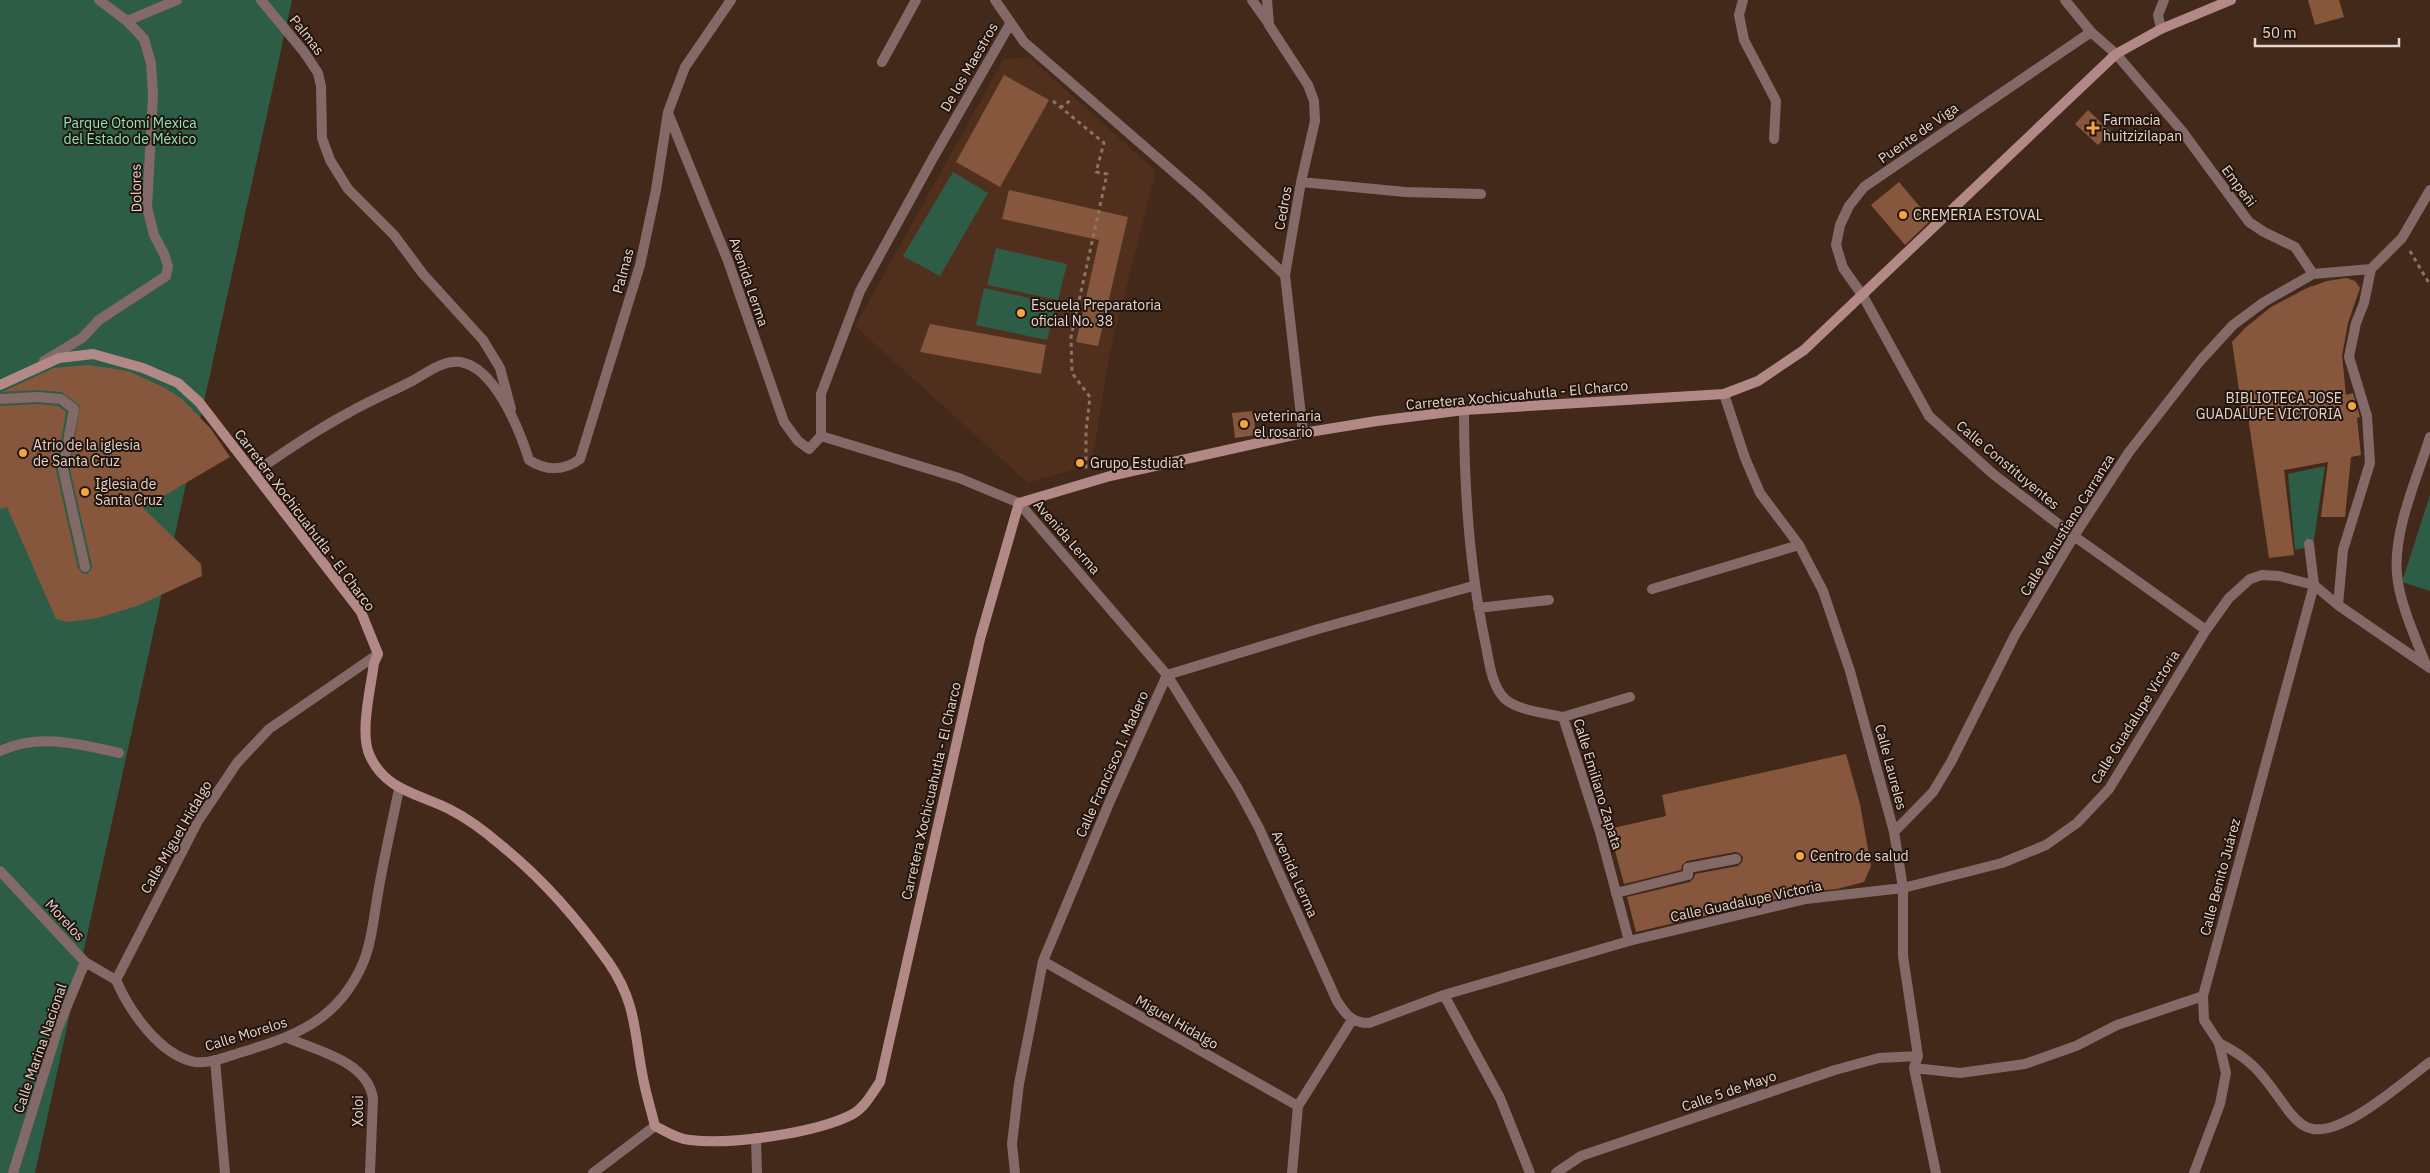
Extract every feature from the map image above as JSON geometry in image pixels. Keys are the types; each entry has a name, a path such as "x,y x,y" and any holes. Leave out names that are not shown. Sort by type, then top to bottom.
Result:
{"main road":[{"name":"Carretera Xochicuahutla - El Charco","path":"655,1126 674,1137 690,1140 756,1138 811,1128 854,1113 868,1100 880,1082 980,639 1019,503 1086,482 1303,432 1464,410 1724,394 1758,381 1782,367 1804,350 2116,54 2161,30 2231,0"},
{"name":"Carretera Xochicuahutla - El Charco","path":"0,385 59,358 92,354 144,368 178,383 199,402 361,612 378,654"},
{"path":"378,654 374,662 365,738 369,755 378,771 399,789 450,810 502,845 532,872 584,930 614,971 631,1004 638,1037 643,1077 655,1126"}],"street":[{"name":"Dolores","path":"19,375 82,338 99,320 166,276 168,266 154,235 147,207 153,95 152,63 144,39 127,21 99,0"},
{"path":"127,21 177,0"},
{"name":"Palmas","path":"261,0 304,52 318,73 321,86 322,138 330,160 348,189 394,235 423,274 483,340 500,368 512,416 530,460 545,468 564,467 580,459 597,410 640,265 656,190 668,112 685,67 731,0"},
{"path":"882,62 916,0"},
{"path":"995,0 1010,24"},
{"path":"1252,0 1270,25"},
{"name":"Cedros","path":"1267,0 1270,25 1308,85 1314,101 1316,121 1301,182 1285,275 1303,432"},
{"path":"1743,0 1739,14 1744,40 1776,101 1774,139"},
{"name":"Empeñi","path":"2065,0 2091,32 2116,54 2182,131 2249,222 2264,232 2296,247 2313,274"},
{"path":"2161,30 2158,15 2164,0"},
{"name":"De los Maestros","path":"822,436 821,394 860,291 932,158 1010,24 1024,42 1185,182 1285,275"},
{"name":"Puente de Viga","path":"1863,296 1844,268 1836,245 1840,225 1848,206 1864,187 2091,32"},
{"name":"Avenida Lerma","path":"668,112 728,261 784,422 798,441 809,449 822,436 959,478 1019,503 1167,675 1251,812 1337,1001 1352,1020"},
{"path":"1301,182 1405,192 1481,194"},
{"path":"2338,605 2343,550 2370,463 2367,416 2349,356 2371,269 2402,238 2430,190"},
{"path":"2313,274 2371,269"},
{"name":"Calle Venustiano Carranza","path":"1894,832 1938,785 2016,635 2074,536 2130,452 2200,361 2233,325 2264,302 2313,274"},
{"name":"Calle Constituyentes","path":"1863,296 1929,416 1993,474 2074,536 2206,630"},
{"name":"Palmas","path":"254,473 306,436 428,371 454,362 465,364 483,374 512,416"},
{"name":"Calle Laureles","path":"1724,394 1745,458 1760,493 1799,545 1823,591 1837,628 1894,832 1902,888 1903,956 1918,1056 1914,1068"},
{"path":"0,399 37,397 61,399 74,408 63,469 85,567"},
{"name":"Calle Emiliano Zapata","path":"1464,410 1464,483 1474,586 1491,669 1498,691 1506,700 1520,706 1563,717 1600,832 1629,941"},
{"path":"2428,666 2408,615 2396,575 2398,538 2430,437"},
{"path":"2309,544 2314,585"},
{"path":"1652,589 1799,545"},
{"name":"Calle Guadalupe Victoria","path":"1352,1020 1369,1023 1444,995 1629,941 1806,899 1902,888 2002,863 2046,845 2077,823 2109,789 2206,630 2229,598 2250,580 2262,575 2280,576 2314,585 2338,605 2428,666"},
{"name":"Calle Benito Juárez","path":"2194,1173 2220,1104 2226,1073 2219,1043 2204,1020 2203,996 2314,585"},
{"path":"1167,675 1318,629 1474,586"},
{"path":"1478,608 1550,600"},
{"name":"Calle Miguel Hidalgo","path":"116,980 198,821 237,763 268,728 378,654"},
{"name":"Calle Francisco I. Madero","path":"1015,1173 1012,1144 1018,1084 1042,961 1167,675"},
{"path":"1563,717 1630,697"},
{"path":"0,751 14,745 33,741 53,741 78,744 119,753"},
{"name":"Calle Morelos","path":"116,980 126,1003 149,1032 181,1057 196,1062 215,1060 288,1038 325,1016 348,989 363,962 399,789"},
{"path":"1616,893 1688,875 1688,868 1736,859"},
{"name":"Morelos","path":"0,871 85,962 116,980"},
{"name":"Miguel Hidalgo","path":"1042,961 1298,1106"},
{"name":"Calle Marina Nacional","path":"14,1173 58,1028 85,962"},
{"path":"1444,995 1500,1098 1530,1173"},
{"path":"1936,1173 1914,1068 1960,1072 2025,1064 2076,1046 2117,1025 2203,996"},
{"path":"1292,1173 1298,1106 1352,1020"},
{"name":"Xoloi","path":"288,1038 350,1065 364,1076 372,1088 370,1173"},
{"path":"2219,1043 2239,1053 2263,1074 2292,1116 2302,1125 2312,1129 2326,1128 2341,1123 2368,1109 2430,1062"},
{"name":"Calle 5 de Mayo","path":"1556,1173 1581,1156 1826,1073 1879,1058 1918,1056"},
{"path":"215,1060 225,1173"},
{"path":"593,1173 655,1126"},
{"path":"756,1138 757,1173"}],"path":[{"path":"1060,108 1073,98"},
{"path":"1053,102 1104,143 1096,172 1106,174 1071,338 1072,373 1090,397 1086,431 1086,482"},
{"path":"2402,238 2430,285"}],"shaded area":[{"path":"1029,57 1156,171 1109,356 1092,464 1028,483 855,326 1004,59"}],"green space":[{"name":"Parque Otomí Mexica del Estado de México","path":"0,0 292,0 35,1173 0,1173"},
{"path":"953,172 988,193 940,276 903,256"},
{"path":"996,248 1067,264 1058,300 987,285"},
{"path":"984,288 1056,304 1047,340 976,325"},
{"path":"2325,466 2313,546 2295,550 2288,474"},
{"path":"2430,495 2430,591 2402,582"}],"building":[{"path":"2308,0 2339,0 2344,17 2315,25"},
{"path":"1004,75 1049,100 1000,187 956,162"},
{"name":"Farmacia huitzizilapan","path":"2088,110 2111,132 2098,145 2075,124"},
{"name":"CREMERIA ESTOVAL","path":"1899,182 1931,220 1905,245 1871,205"},
{"path":"1009,190 1128,217 1098,346 1076,342 1099,240 1002,219"},
{"path":"2346,278 2355,281 2360,288 2348,323 2342,356 2346,395 2353,393 2360,417 2357,418 2361,455 2351,457 2345,517 2321,517 2328,462 2284,470 2294,555 2269,558 2247,410 2242,410 2232,342 2245,328 2271,307 2307,288 2327,281"},
{"path":"930,324 1046,345 1041,374 920,352"},
{"name":"Iglesia de Santa Cruz","path":"88,365 128,371 165,388 182,399 211,429 230,457 143,508 201,564 202,576 137,606 97,618 68,622 56,619 7,507 0,509 0,406 37,404 58,406 66,412 56,470 78,568 82,573 87,574 92,566 70,469 80,406 62,392 37,390 2,392 54,368"},
{"name":"veterinaria el rosario","path":"1253,411 1256,435 1235,438 1232,413"},
{"path":"1846,754 1860,804 1871,866 1864,882 1837,889 1805,892 1636,932 1627,897 1690,882 1695,874 1738,866 1742,862 1743,857 1735,852 1687,861 1682,865 1681,870 1624,884 1609,829 1666,816 1662,795"}],"place":[{"name":"Farmacia huitzizilapan","path":"2093,128"},
{"name":"CREMERIA ESTOVAL","path":"1903,215"},
{"name":"Escuela Preparatoria oficial No. 38","path":"1021,313"},
{"name":"BIBLIOTECA JOSE GUADALUPE VICTORIA","path":"2352,406"},
{"name":"veterinaria el rosario","path":"1244,424"},
{"name":"Atrio de la iglesia de Santa Cruz","path":"23,453"},
{"name":"Grupo Estudiat","path":"1080,463"},
{"name":"Iglesia de Santa Cruz","path":"85,492"},
{"name":"Centro de salud","path":"1800,856"}]}
